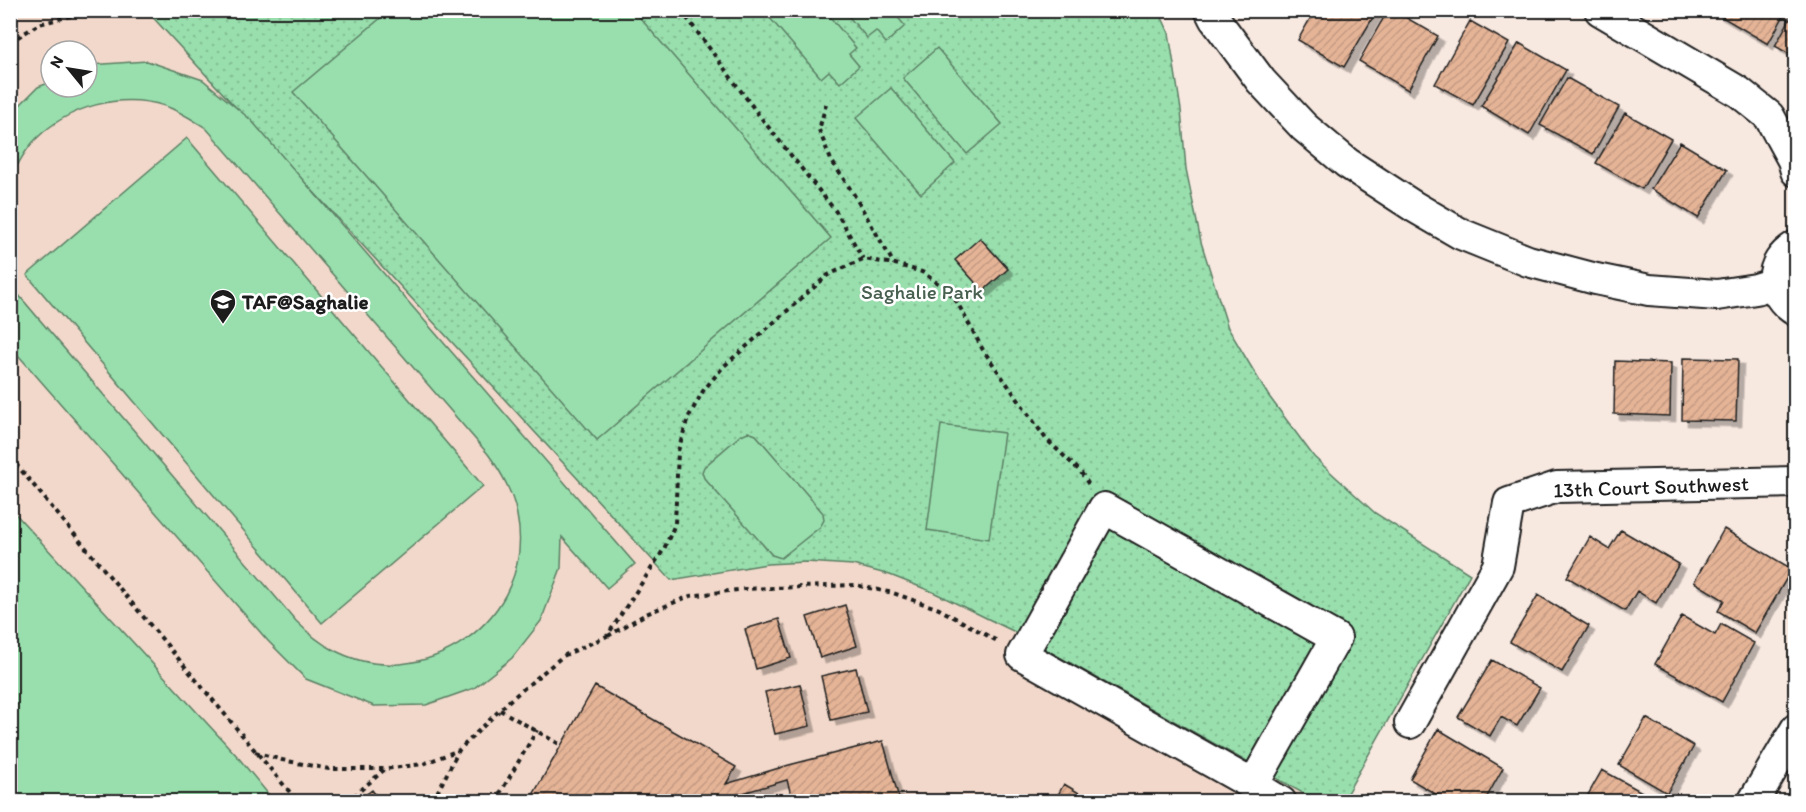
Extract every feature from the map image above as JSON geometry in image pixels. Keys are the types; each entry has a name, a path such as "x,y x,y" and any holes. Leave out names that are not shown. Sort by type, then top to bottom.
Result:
{"street":[{"path":"1210,10 1261,81 1304,127 1347,164 1461,234 1528,261 1649,290 1717,295 1756,289 1774,283"},
{"path":"1600,10 1739,92 1787,130 1796,171"},
{"path":"1796,246 1787,251 1779,260 1774,283 1778,295 1785,304 1796,311"},
{"name":"13th Court Southwest","path":"1410,723 1498,566 1509,503 1557,488 1796,482"},
{"path":"1254,785 1336,638 1104,508 1022,655 1281,801"},
{"path":"1753,801 1796,729"}],"path":[{"path":"10,42 39,24 79,14 154,10"},
{"path":"681,10 752,106 837,213 863,259"},
{"path":"826,104 819,130 831,160 895,264"},
{"path":"607,636 664,549 675,524 678,451 688,418 703,391 723,367 828,275 863,259 895,264 922,272 943,287 957,302 983,350 1046,439 1080,471 1104,508"},
{"path":"10,457 298,801"},
{"path":"437,801 438,791 459,750 500,710 563,656 607,636 646,614 690,596 745,590 855,585 892,593 939,609 1022,655"},
{"path":"500,710 561,745"},
{"path":"495,801 537,730"},
{"path":"254,751 282,760 329,769 385,769 423,764 459,750"},
{"path":"347,801 385,769"}],"shaded area":[{"name":"TAF@Saghalie","path":"10,11 147,11 671,580 767,564 806,562 853,565 890,575 933,592 1013,631 1317,801 11,801"}],"green space":[{"name":"Saghalie Park","path":"147,11 1159,11 1169,33 1181,110 1186,169 1201,242 1228,328 1268,395 1314,457 1375,513 1470,574 1342,802 1317,801 1013,631 933,592 890,575 853,565 806,562 767,564 671,580"},
{"path":"389,11 634,11 831,238 597,440 293,92"},
{"path":"764,11 825,11 856,48 849,54 859,66 840,83 829,71 821,78"},
{"path":"844,11 899,11 895,14 905,26 886,43 876,31 867,38"},
{"path":"937,48 1002,124 967,154 903,78"},
{"path":"147,61 203,80 251,120 635,564 607,588 562,537 561,568 541,621 512,658 474,688 426,705 374,706 306,679 268,641 11,347 11,278 17,293 296,621 332,649 367,662 402,664 436,656 466,639 491,616 510,586 519,552 517,515 510,491 488,454 206,128 176,110 148,102 130,101 96,105 64,118 36,139 19,162 11,178 11,114 39,87 39,99 99,99 99,64"},
{"path":"891,88 955,163 921,194 856,118"},
{"path":"187,138 483,486 322,623 27,275"},
{"path":"941,425 1004,433 989,539 927,530"},
{"path":"748,432 756,435 823,513 824,520 820,527 781,558 772,555 704,478 702,472 704,467 741,435"},
{"path":"11,509 237,756 274,801 11,801"}],"building":[{"path":"1315,10 1370,10 1375,14 1344,67 1298,40"},
{"path":"1388,10 1393,10 1438,36 1408,90 1359,61"},
{"path":"1719,10 1787,10 1768,44 1717,14"},
{"path":"1796,10 1796,58 1775,46"},
{"path":"1470,21 1509,43 1473,105 1435,84"},
{"path":"1519,43 1566,70 1529,135 1481,106"},
{"path":"1567,78 1619,107 1593,154 1540,125"},
{"path":"1625,113 1671,139 1642,189 1596,163"},
{"path":"1680,142 1727,170 1698,218 1651,189"},
{"path":"980,238 1008,269 983,291 955,260"},
{"path":"1683,358 1738,359 1736,421 1682,420"},
{"path":"1615,361 1671,363 1670,416 1614,414"},
{"path":"1724,529 1792,569 1755,633 1718,611 1724,600 1694,582"},
{"path":"1621,530 1679,564 1656,603 1637,591 1625,611 1567,577 1590,537 1609,549"},
{"path":"1538,595 1589,626 1562,672 1510,642"},
{"path":"845,605 857,646 820,658 807,617"},
{"path":"1682,616 1715,635 1721,624 1754,643 1722,702 1655,664"},
{"path":"779,619 791,658 756,669 745,629"},
{"path":"1492,660 1540,688 1517,726 1501,717 1490,736 1458,717"},
{"path":"856,668 867,712 831,720 821,676"},
{"path":"800,684 810,726 775,734 765,692"},
{"path":"595,686 736,767 726,784 883,741 900,802 793,802 787,780 718,802 529,802"},
{"path":"1646,718 1694,746 1667,793 1619,765"},
{"path":"1438,729 1503,768 1484,802 1449,802 1410,779"},
{"path":"1602,770 1660,802 1584,802"},
{"path":"1064,784 1094,802 1054,802"},
{"path":"372,790 381,802 356,802"}],"place":[{"name":"TAF@Saghalie","path":"223,325"}]}
